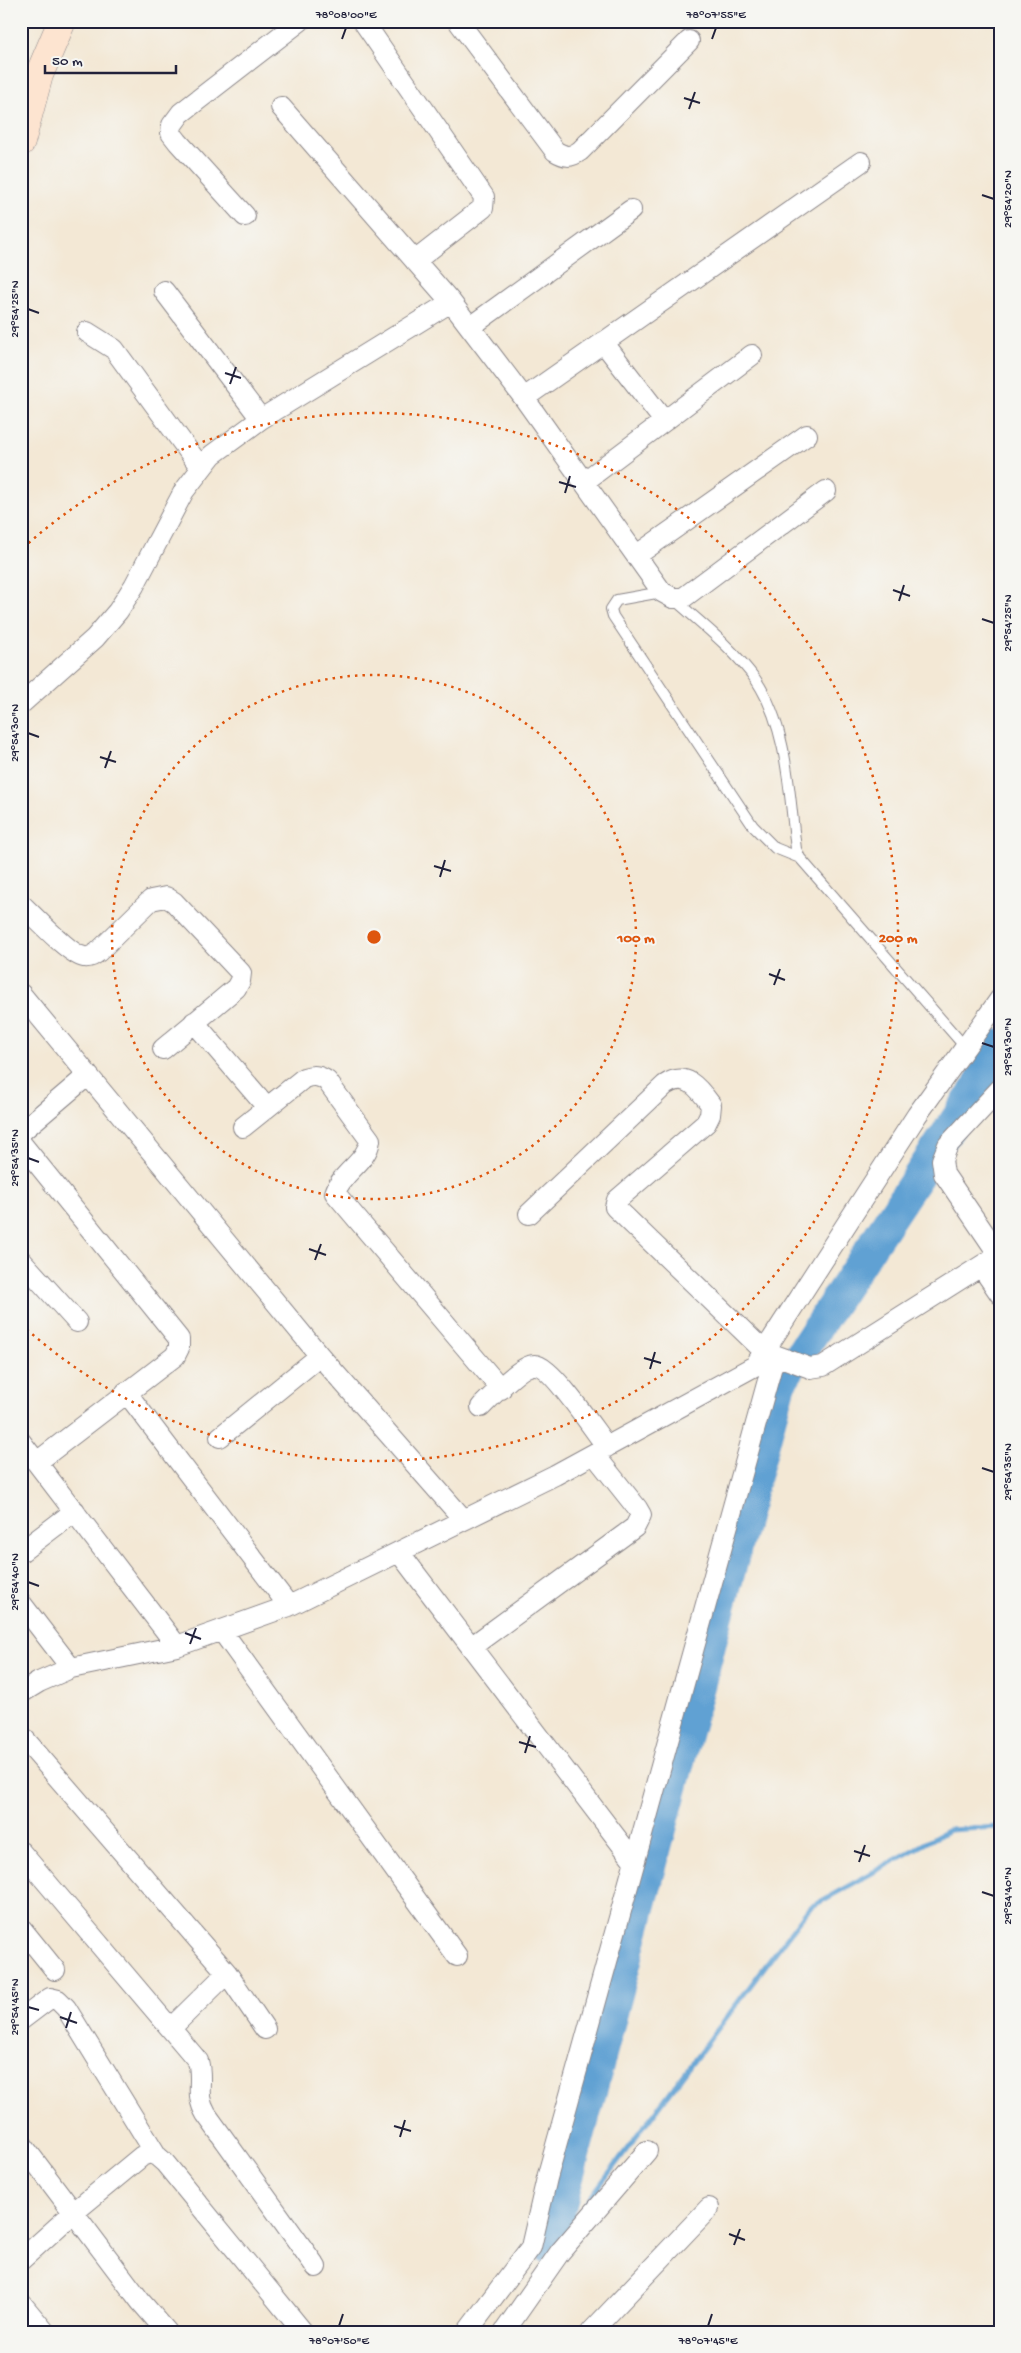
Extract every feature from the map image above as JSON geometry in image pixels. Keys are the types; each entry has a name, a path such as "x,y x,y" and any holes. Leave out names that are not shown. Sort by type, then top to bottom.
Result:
{"main road":[{"path":"21,142 39,75 62,21"}],"street":[{"path":"245,216 178,142 171,133 172,125 181,113 300,21"},
{"path":"363,21 484,197 482,208 415,261"},
{"path":"458,21 555,151 563,156 572,156 580,150 689,41"},
{"path":"281,106 451,302 524,398 668,595 683,598 826,491"},
{"path":"524,398 861,162"},
{"path":"470,327 632,210"},
{"path":"164,291 261,419"},
{"path":"21,704 94,638 118,611 134,586 184,491 212,455 261,419 451,302"},
{"path":"87,332 114,349 201,468"},
{"path":"604,342 664,421"},
{"path":"585,481 752,356"},
{"path":"637,555 807,435"},
{"path":"21,904 68,948 82,957 90,957 98,952 151,900 166,897 174,902 241,973 240,981 236,988 163,1049"},
{"path":"21,994 320,1356 464,1520"},
{"path":"467,2332 531,2247 547,2178 634,1861 776,1359 916,1115 1000,999"},
{"path":"194,1022 266,1106"},
{"path":"21,1132 88,1075"},
{"path":"243,1127 266,1106 304,1078 312,1075 321,1076 326,1081 370,1140 369,1149 364,1157 343,1177 335,1193 501,1389"},
{"path":"528,1214 665,1086 673,1080 681,1078 688,1081 711,1105 710,1115 706,1123 617,1200 615,1207 776,1359 810,1368 823,1366 999,1255 944,1174 942,1160 948,1144 1000,1089"},
{"path":"21,1143 179,1338 179,1348 175,1356 37,1462"},
{"path":"21,1260 77,1322"},
{"path":"981,1266 1000,1294"},
{"path":"220,1437 320,1356"},
{"path":"21,1693 39,1682 71,1668 177,1646 289,1606 464,1520 776,1359"},
{"path":"471,1648 635,1527 641,1515 553,1376 540,1366 533,1364 522,1370 481,1407"},
{"path":"126,1392 289,1606"},
{"path":"21,1442 177,1646"},
{"path":"21,1552 75,1512"},
{"path":"399,1552 634,1861"},
{"path":"21,1603 71,1668"},
{"path":"222,1631 456,1956"},
{"path":"21,1735 227,1973 265,2029"},
{"path":"21,1852 198,2061 201,2072 200,2103 206,2114 316,2267"},
{"path":"21,1928 55,1970"},
{"path":"171,2028 227,1973"},
{"path":"21,2020 50,1998 58,2000 66,2008 157,2156 302,2332"},
{"path":"21,2142 141,2302 167,2332"},
{"path":"504,2332 560,2252 647,2151"},
{"path":"21,2260 73,2213 142,2156 150,2153 157,2156"},
{"path":"591,2332 709,2208"},
{"path":"21,2303 38,2330"}],"lane":[{"path":"800,858 775,848 753,826 613,616 611,610 617,600 668,595 732,652 761,690 770,709 784,752 796,849 800,858 966,1048"}],"waterway":[{"path":"551,2250 554,2232 780,1384 977,1087 1000,1044"},
{"path":"566,2230 809,1908 949,1830 1000,1827"}]}
